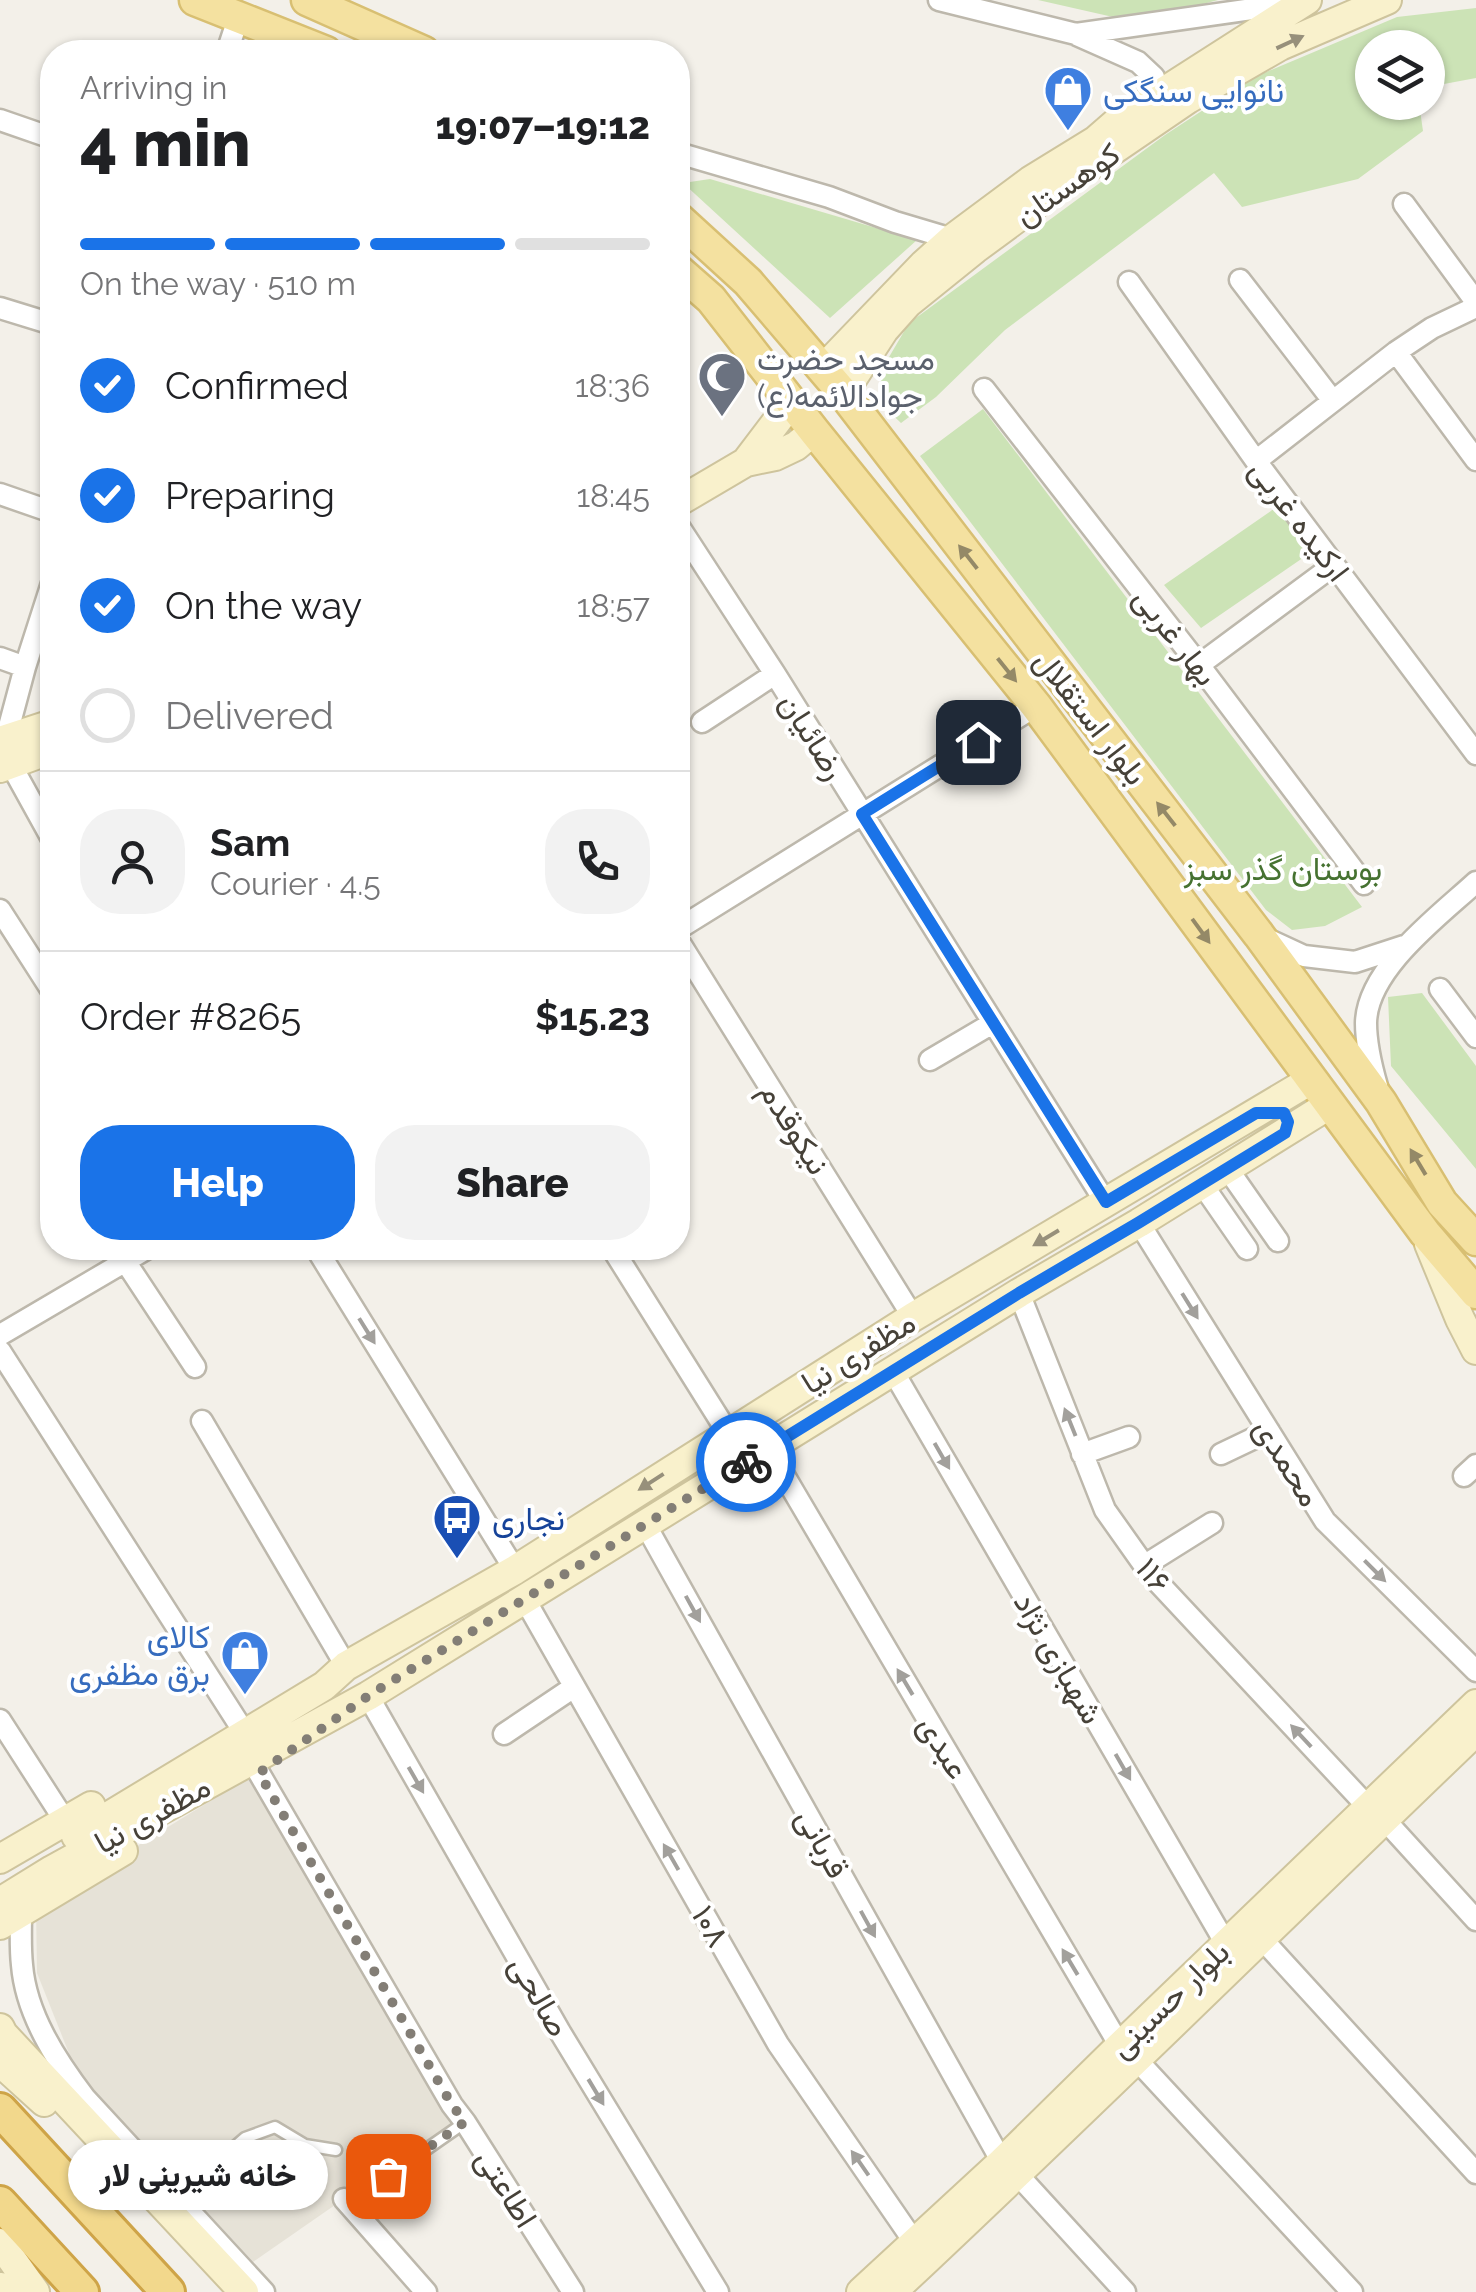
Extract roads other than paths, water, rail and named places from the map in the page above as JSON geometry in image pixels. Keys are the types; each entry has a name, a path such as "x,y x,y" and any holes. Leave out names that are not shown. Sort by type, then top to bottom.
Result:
{"highway":[{"path":"0,2110 168,2292"},
{"path":"0,2203 82,2292"}],"main road":[{"path":"195,0 297,40"},
{"path":"307,0 397,40"},
{"name":"کوهستان","path":"823,369 923,264 1059,186 1188,99 1280,46 1386,0"},
{"name":"کوهستان","path":"842,393 884,330 963,244 1030,182 1305,1"},
{"name":"بلوار استقلال","path":"690,229 748,282 842,393 1259,936 1381,1102 1442,1203 1476,1240"},
{"name":"بلوار استقلال","path":"690,281 711,299 1036,706 1310,1080 1425,1233 1476,1293"},
{"path":"746,462 823,369"},
{"path":"690,495 746,462 775,456 796,446 814,431 842,393"},
{"path":"4,753 40,731"},
{"path":"4,753 40,751"},
{"name":"مظفری نیا","path":"7,1912 47,1863 324,1686 346,1666 515,1570 913,1317 1310,1080"},
{"name":"مظفری نیا","path":"0,1880 47,1863 368,1696 1329,1105"},
{"path":"1256,1113 1284,1113 1288,1122 1285,1133"},
{"path":"1425,1233 1476,1350"},
{"path":"0,1859 237,1721 346,1666"},
{"path":"7,1912 259,1773 368,1696"},
{"name":"بلوار حسینی","path":"1128,2052 1261,1938 1476,1704"},
{"name":"بلوار حسینی","path":"893,2292 1010,2168 1128,2052 1226,1944 1476,1732"},
{"path":"1,2031 244,2292"},
{"path":"0,2062 46,2103 223,2292"},
{"name":"بلوار حسینی","path":"861,2292 1010,2168"},
{"path":"0,2243 35,2292"}],"street":[{"path":"939,0 1076,34 1138,62 1154,77 1158,97"},
{"path":"1076,34 1305,1"},
{"path":"231,40 239,16"},
{"path":"0,120 40,134"},
{"path":"690,157 829,197 963,244"},
{"path":"1256,461 1396,352 1476,305 1404,204"},
{"path":"1240,280 1333,401"},
{"name":"ارکیده غربی","path":"1129,282 1256,461 1476,754"},
{"path":"0,308 40,320"},
{"path":"1396,352 1476,460"},
{"name":"بهار غربی","path":"984,389 1364,884"},
{"path":"0,494 40,508"},
{"name":"رضائیان","path":"690,543 1106,1202"},
{"path":"1199,665 1334,565"},
{"path":"40,620 4,753 40,818"},
{"path":"0,658 25,667"},
{"path":"702,722 775,674"},
{"path":"690,922 1036,706"},
{"path":"1381,1102 1370,1060 1366,1019 1380,978 1406,945 1476,882"},
{"path":"0,910 40,973"},
{"path":"1259,936 1304,956 1355,962 1406,945"},
{"name":"نیکوقدم","path":"690,959 913,1317"},
{"path":"1440,989 1476,1038"},
{"path":"930,1060 993,1023"},
{"path":"1228,1168 1278,1241"},
{"path":"1202,1184 1248,1249"},
{"name":"محمدی","path":"1138,1223 1325,1521 1476,1672"},
{"path":"323,1260 515,1570"},
{"path":"620,1260 728,1433"},
{"path":"0,1335 125,1261 195,1367"},
{"name":"۱۱۶","path":"1019,1293 1104,1510 1145,1566 1476,1920"},
{"path":"0,1351 237,1721"},
{"name":"شهبازی نژاد","path":"893,1371 1226,1944"},
{"path":"202,1420 346,1666"},
{"path":"1221,1454 1269,1431"},
{"path":"1082,1454 1128,1437"},
{"name":"عبدی","path":"768,1448 1128,2052 1352,2292"},
{"path":"1145,1566 1212,1522"},
{"name":"قربانی","path":"645,1524 1010,2168 1125,2292"},
{"name":"۱۰۸","path":"524,1598 778,2044 916,2243"},
{"path":"504,1734 574,1686"},
{"name":"صالحی","path":"368,1696 560,2032 718,2292"},
{"path":"0,1720 66,1821"},
{"name":"اطاعتی","path":"259,1773 452,2105 573,2292"},
{"path":"7,1912 34,2012 58,2063 85,2098 264,2292"},
{"path":"1261,1938 1476,2172"},
{"path":"344,2199 426,2292"}],"lane":[{"path":"388,2176 465,2122"},
{"path":"176,2197 244,2138 274,2127 305,2145 336,2150"}],"place":[{"name":"نانوایی سنگکی","path":"1068,132"},
{"name":"مسجد حضرت جوادالائمه(ع)","path":"722,418"},
{"name":"نجاری","path":"457,1560"},
{"name":"کالای برق مظفری","path":"245,1696"},
{"name":"خانه شیرینی لار","path":"388,2176"}],"park label":[{"name":"بوستان گذر سبز","path":"1283,868"}]}
